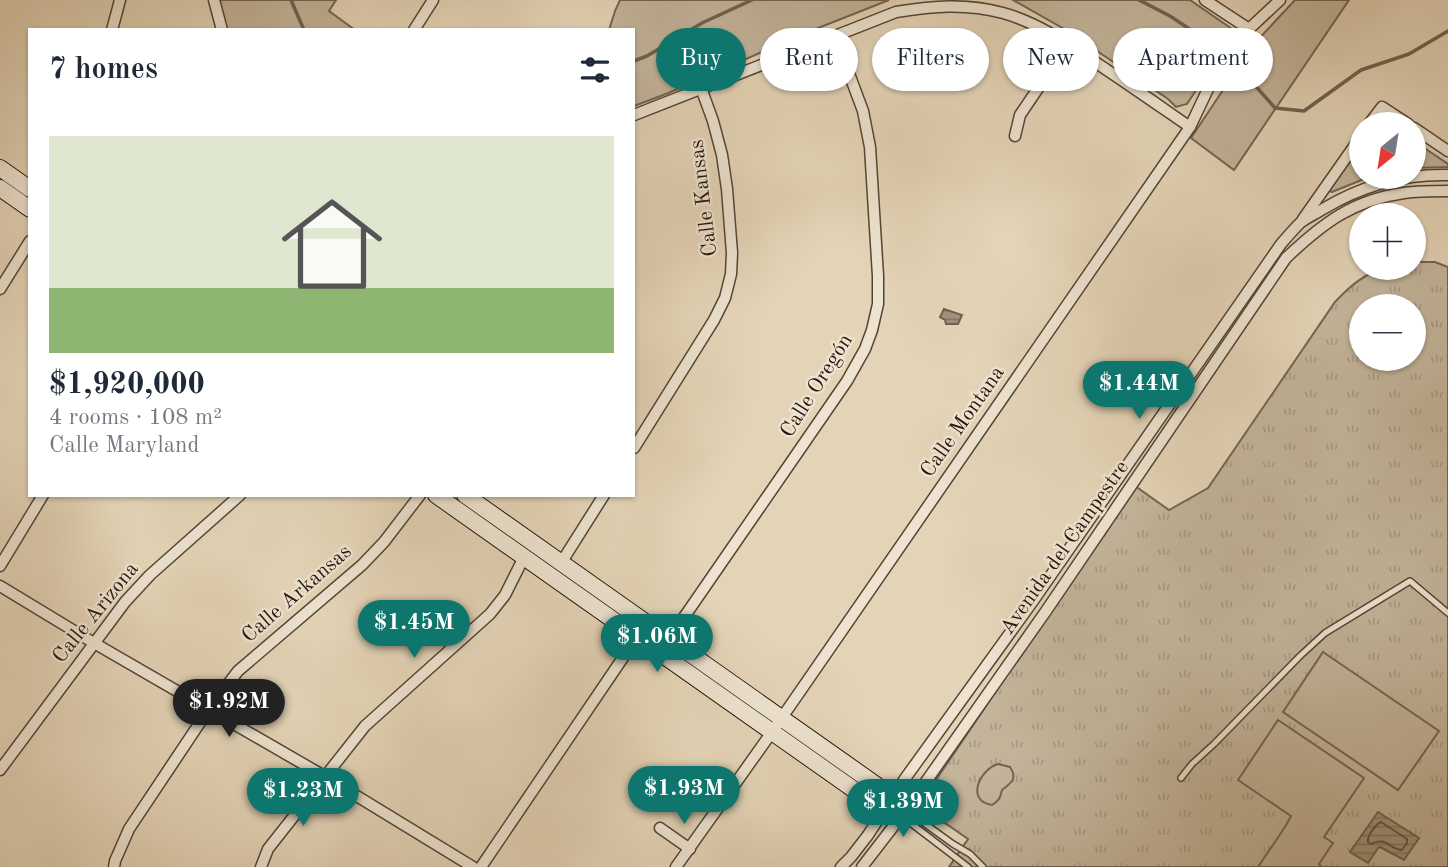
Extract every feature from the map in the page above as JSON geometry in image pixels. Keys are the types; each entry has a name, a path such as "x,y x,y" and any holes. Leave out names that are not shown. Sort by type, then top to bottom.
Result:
{"street":[{"path":"113,28 120,0"},
{"path":"214,0 221,28"},
{"path":"415,28 433,0"},
{"path":"1205,0 1247,28"},
{"name":"Calle Montana","path":"1250,28 1280,0"},
{"path":"855,28 896,12 933,6 962,6 1001,12 1040,28"},
{"path":"1099,65 1190,127"},
{"path":"635,115 694,91"},
{"name":"Calle Kansas","path":"635,447 714,320 725,298 731,274 732,253 722,155 702,91"},
{"name":"Calle Oregón","path":"669,639 847,381 872,330 878,304 878,276 870,147 863,111 856,91"},
{"path":"1015,136 1020,115 1036,91"},
{"name":"Calle Montana","path":"676,867 1190,127 1207,91"},
{"path":"1426,136 1448,151"},
{"name":"Avenida del Campestre","path":"841,867 868,835 1281,244 1301,222 1349,154"},
{"path":"0,168 28,188"},
{"name":"Avenida del Campestre","path":"1426,176 1448,176"},
{"path":"0,188 28,208"},
{"name":"Avenida del Campestre","path":"1301,222 1364,189"},
{"path":"1369,189 1374,199"},
{"name":"Avenida del Campestre","path":"862,867 1045,611 1286,258 1312,233 1340,213 1374,199 1405,193 1448,191"},
{"path":"0,289 28,244"},
{"path":"1165,411 1177,420"},
{"path":"0,566 42,497"},
{"name":"Calle Arizona","path":"0,770 125,602 150,575 238,497"},
{"name":"Calle Arkansas","path":"114,867 129,830 209,709 238,671 362,565 384,542 418,497"},
{"path":"439,497 637,637 879,787 888,804 903,813"},
{"path":"468,497 669,639 776,725"},
{"path":"561,563 603,497"},
{"path":"261,867 268,849 365,726 490,614 505,596 524,557"},
{"path":"0,586 324,776 473,867"},
{"path":"1033,601 1045,611"},
{"path":"481,867 637,637"},
{"path":"660,828 690,849"}],"lane":[{"path":"1181,778 1325,633 1410,581 1448,613"},
{"path":"903,813 968,867"},
{"path":"903,813 971,853 983,867"}],"green space":[{"path":"214,0 336,0 329,11 352,28 219,28"},
{"path":"620,0 889,0 818,28 760,28 760,53 746,59 746,28 656,28 656,91 673,91 635,106 635,28 610,28"},
{"path":"1013,0 1190,0 1231,28 1113,28 1113,62 1099,52 1099,28 1062,28"},
{"path":"1295,0 1349,0 1234,170 1191,138 1222,91 1273,91 1273,28 1269,28"},
{"path":"1156,91 1196,91 1187,104 1176,107"},
{"path":"1426,149 1448,164 1448,167 1426,168"},
{"path":"1349,160 1349,185 1329,191"},
{"path":"1426,262 1448,267 1448,867 949,867 968,839 919,805 1135,486 1169,510 1208,488 1335,302 1360,280 1426,280"},
{"path":"1323,652 1439,731 1398,790 1283,712"},
{"path":"1278,720 1364,778 1324,837 1333,843 1319,864 1322,867 1258,867 1291,816 1238,780"},
{"path":"998,764 1010,767 1013,778 1002,790 998,801 992,805 979,798 978,785 986,772"}],"water":[{"path":"944,309 962,315 958,324 946,324 940,317"},
{"path":"1378,812 1419,838 1404,860 1380,847 1368,863 1350,852"}],"waterway":[{"path":"291,0 303,28"},
{"path":"635,61 702,23 752,0"},
{"path":"1139,0 1188,28"},
{"path":"1260,91 1275,108 1304,111 1361,70 1409,54 1448,31"}]}
